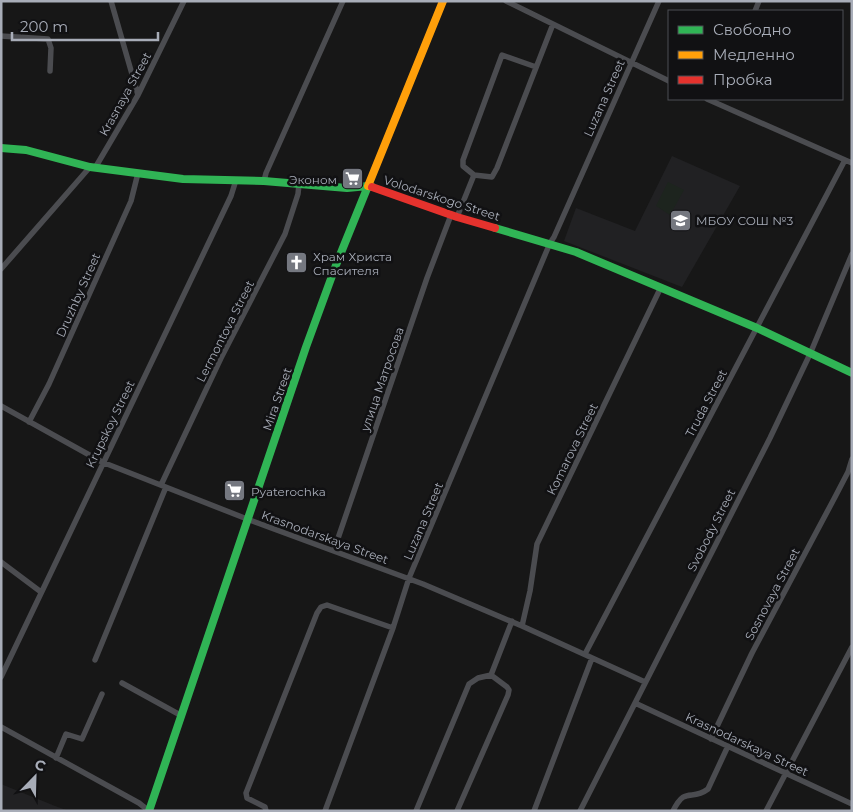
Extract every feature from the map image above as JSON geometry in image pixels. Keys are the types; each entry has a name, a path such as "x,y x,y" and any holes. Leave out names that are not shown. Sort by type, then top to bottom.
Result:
{"street":[{"path":"111,1 138,95"},
{"name":"Krasnaya Street","path":"1,269 93,168 138,95 184,1"},
{"path":"264,181 343,1"},
{"name":"Mira Street","path":"149,811 306,347 368,186 443,1"},
{"path":"506,1 668,82"},
{"name":"Luzana Street","path":"325,811 410,578 550,242 554,237 658,1"},
{"path":"536,67 502,56 462,160 463,166 474,175 492,177 497,168 554,24"},
{"path":"1,36 48,39 51,48 50,71"},
{"path":"711,100 852,163"},
{"name":"Volodarskogo Street","path":"1,148 26,150 93,168 184,179 264,181 347,188 368,186 454,216 550,242 576,252 757,328 852,374"},
{"name":"Truda Street","path":"585,654 845,160"},
{"name":"Druzhby Street","path":"29,422 49,384 131,201 138,173"},
{"name":"улица Матросова","path":"334,550 424,287 454,216 474,175"},
{"name":"Krupskoy Street","path":"1,677 236,180"},
{"name":"Lermontova Street","path":"95,660 163,486 221,358 285,234 298,194 299,184"},
{"name":"Svobody Street","path":"580,811 770,438 810,354 852,254"},
{"name":"Komarova Street","path":"522,626 530,591 537,544 661,287"},
{"name":"Krasnodarskaya Street","path":"1,406 102,462 247,519 410,578 512,621 645,682"},
{"name":"Sosnovaya Street","path":"711,739 752,653 848,472 852,459"},
{"path":"1,562 41,592"},
{"path":"266,811 264,807 247,798 246,793 321,607 327,605 393,628"},
{"path":"491,675 512,621"},
{"path":"766,811 852,647"},
{"path":"534,811 592,658"},
{"path":"416,811 469,684 478,678 491,675 507,687 509,690 508,695 457,811"},
{"path":"122,683 182,716"},
{"path":"56,758 66,734 82,738 102,694"},
{"name":"Krasnodarskaya Street","path":"634,703 851,803"},
{"path":"1,727 139,803 149,811"},
{"path":"673,811 678,800 684,796 701,794 708,789 728,746"}],"shaded area":[{"name":"МБОУ СОШ №3","path":"672,156 740,186 682,287 564,241 576,208 635,231"},
{"path":"668,182 684,190 670,215 656,206"},
{"path":"1,784 55,806 69,811 1,811"}],"traffic: fast":[{"path":"1,148 26,150 90,167 183,179 264,181 347,188 372,187"},
{"path":"149,811 306,347 368,186"},
{"path":"495,228 576,252 757,328 852,373"}],"traffic: slow":[{"path":"368,186 443,1"}],"traffic: jam":[{"path":"372,187 457,217 495,228"}],"place":[{"name":"Эконом","path":"353,179"},
{"name":"МБОУ СОШ №3","path":"680,220"},
{"name":"Храм Христа Спасителя","path":"297,263"},
{"name":"Pyaterochka","path":"235,491"}]}
